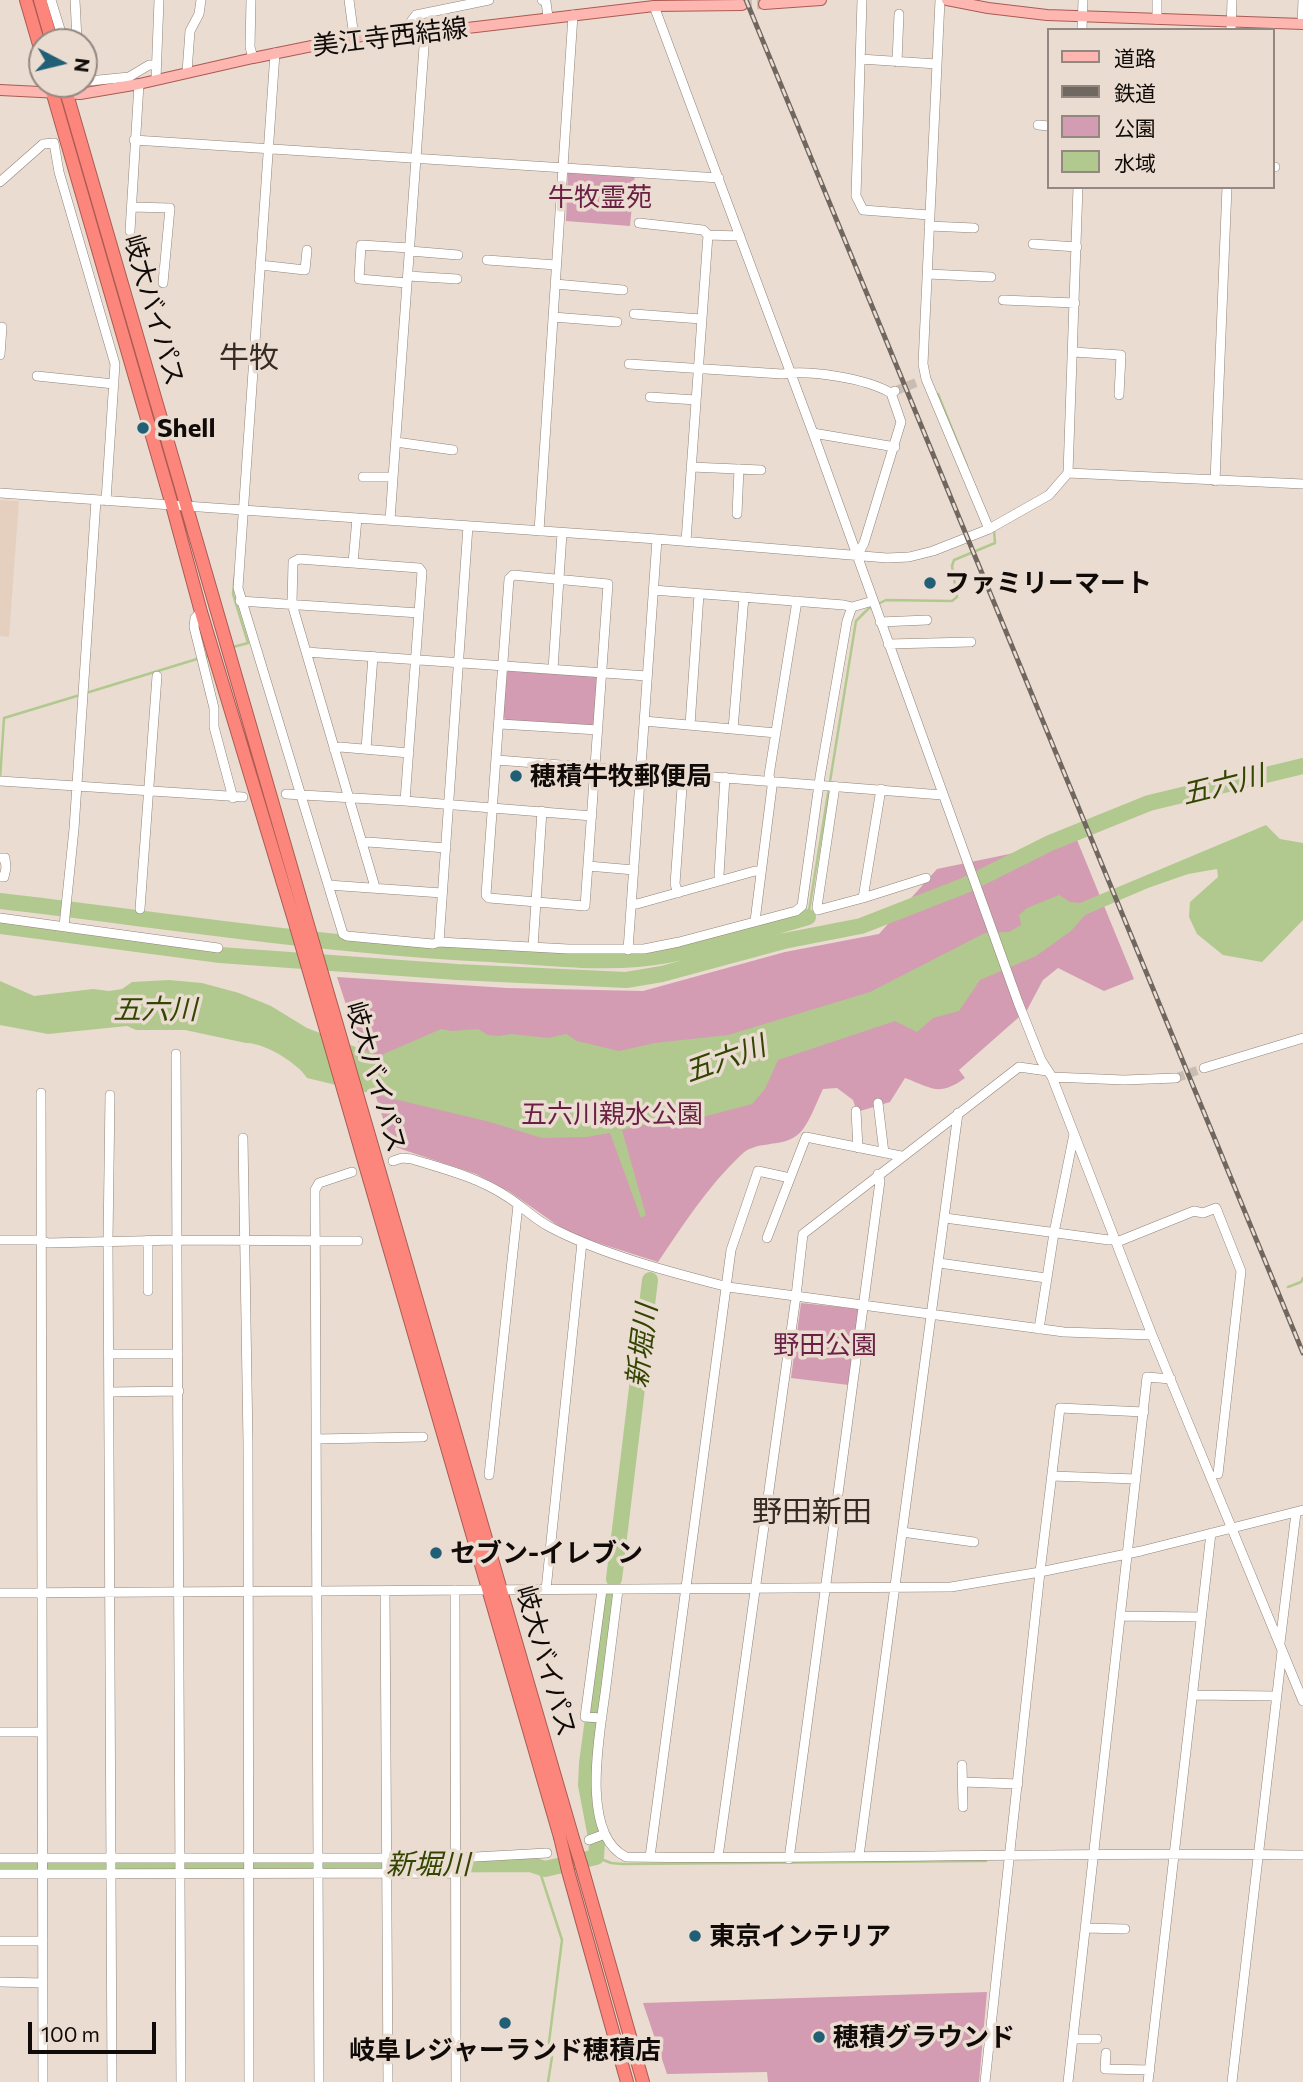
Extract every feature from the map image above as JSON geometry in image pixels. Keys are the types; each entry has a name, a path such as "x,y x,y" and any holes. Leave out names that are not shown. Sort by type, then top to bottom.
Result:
{"highway":[{"path":"26,0 34,28"},
{"path":"40,0 48,28"},
{"name":"岐大バイパス","path":"54,98 173,505 201,612 301,921"},
{"name":"岐大バイパス","path":"68,98 187,506 488,1591 566,1836 581,1864 643,2082"},
{"name":"岐大バイパス","path":"361,1131 502,1591 566,1836 568,1871 627,2082"}],"main road":[{"path":"764,4 821,0"},
{"path":"947,0 1013,12 1083,17 1157,19 1231,26 1302,24"},
{"name":"美江寺西結線","path":"98,91 376,33 425,33 654,6 742,5"},
{"name":"美江寺西結線","path":"0,90 28,89"}],"street":[{"path":"51,0 60,28"},
{"path":"75,0 76,28"},
{"path":"156,79 159,0"},
{"path":"187,72 190,32 200,14 201,0"},
{"path":"251,0 250,47 253,58"},
{"path":"349,0 354,37"},
{"path":"409,32 410,23 416,15 489,0"},
{"path":"542,0 546,2 548,17"},
{"path":"862,0 856,196 859,206 863,209 929,215"},
{"path":"940,0 923,380 989,529"},
{"path":"1013,12 1016,0"},
{"path":"1083,0 1083,28"},
{"path":"1157,0 1157,19"},
{"path":"1231,26 1232,0"},
{"path":"1302,24 1303,0"},
{"path":"654,6 813,433 1018,1002 1303,1701"},
{"path":"897,62 899,14"},
{"path":"539,531 573,15"},
{"path":"390,520 425,33"},
{"path":"275,53 238,587 240,601 343,934 433,944 439,942 628,950 679,943 796,911 802,906 819,784 847,621 852,607"},
{"path":"860,60 937,64"},
{"path":"98,80 129,77 149,65 155,65"},
{"path":"130,231 139,84"},
{"path":"1038,125 1048,126"},
{"path":"134,140 719,178"},
{"path":"0,182 43,144 54,143 59,172 115,363 64,926"},
{"path":"0,493 686,541 857,556 909,557 933,551 989,529 1049,495 1068,473 1078,189"},
{"path":"1215,481 1227,189"},
{"path":"131,206 170,208 163,283"},
{"path":"639,223 703,230 708,235 740,236"},
{"path":"929,226 974,228"},
{"path":"686,541 708,235"},
{"path":"1033,244 1077,247"},
{"path":"457,279 359,279 361,245 458,255"},
{"path":"260,265 305,270 307,250"},
{"path":"487,260 556,265"},
{"path":"928,274 991,276"},
{"path":"555,285 623,290"},
{"path":"1003,300 1075,303"},
{"path":"634,314 701,319"},
{"path":"552,317 617,321"},
{"path":"0,355 2,327"},
{"path":"1073,352 1121,355 1119,395"},
{"path":"629,364 782,374 801,371 834,376 893,392 901,422 864,543 857,556"},
{"path":"40,375 114,384"},
{"path":"650,397 696,400"},
{"path":"813,433 895,447"},
{"path":"396,442 453,450"},
{"path":"691,467 761,471"},
{"path":"737,514 739,469"},
{"path":"1068,473 1303,484"},
{"path":"363,477 393,477"},
{"path":"353,563 358,518"},
{"path":"439,942 468,526"},
{"path":"552,669 562,533"},
{"path":"628,950 657,539"},
{"path":"374,887 292,604 293,562 299,559 419,568 422,572 405,800"},
{"path":"513,575 559,578 608,584 585,906 489,898 486,895 509,579 513,575"},
{"path":"653,590 852,607 873,601"},
{"path":"690,725 699,594"},
{"path":"733,729 744,597"},
{"path":"240,601 419,613"},
{"path":"755,921 772,787 769,775 797,601"},
{"path":"0,781 238,797 214,727 214,708 194,627 195,618 201,612"},
{"path":"880,622 927,620"},
{"path":"888,644 971,642"},
{"path":"306,652 647,676"},
{"path":"366,750 373,656"},
{"path":"140,909 157,676"},
{"path":"644,721 776,733"},
{"path":"500,724 598,730"},
{"path":"334,749 340,747 409,753"},
{"path":"497,760 942,795"},
{"path":"678,893 675,884 683,774"},
{"path":"720,881 725,778"},
{"path":"835,786 818,910 926,878"},
{"path":"863,898 881,789"},
{"path":"286,794 405,800 592,816"},
{"path":"533,947 542,811"},
{"path":"362,844 368,842 446,848"},
{"path":"0,858 5,858 6,868 4,877 0,877"},
{"path":"588,866 634,870"},
{"path":"631,904 755,871 761,872"},
{"path":"328,885 442,893"},
{"path":"0,918 218,948"},
{"path":"1204,1068 1303,1038"},
{"path":"176,1054 181,2082"},
{"path":"718,1857 803,1234 1019,1067 1049,1074 1124,1080 1175,1078"},
{"path":"41,1093 43,2082"},
{"path":"110,1095 108,1241 112,2082"},
{"path":"878,1103 884,1153"},
{"path":"856,1111 858,1148"},
{"path":"859,1856 958,1113"},
{"path":"1039,1329 1054,1233 1074,1134"},
{"path":"767,1238 806,1137 901,1156"},
{"path":"243,1138 246,1241 248,2082"},
{"path":"393,1161 401,1158 412,1159 468,1176 506,1195 547,1226 582,1242 728,1287 1065,1332 1152,1335"},
{"path":"650,1857 731,1250 758,1171 790,1178"},
{"path":"319,2082 315,1190 319,1184 352,1172"},
{"path":"789,1858 880,1181 878,1174"},
{"path":"489,1475 518,1205"},
{"path":"945,1218 1116,1241 1194,1211 1203,1213 1216,1208 1241,1271 1218,1474"},
{"path":"0,1240 40,1240 48,1243 148,1240 358,1241"},
{"path":"148,1240 148,1291"},
{"path":"546,1590 582,1242"},
{"path":"939,1263 1046,1278"},
{"path":"109,1354 178,1354"},
{"path":"1068,2082 1147,1377 1171,1379"},
{"path":"110,1392 179,1391"},
{"path":"985,2082 1060,1408 1144,1412"},
{"path":"316,1439 423,1437"},
{"path":"1052,1476 1136,1479"},
{"path":"0,1593 951,1587 1127,1554 1300,1512 1275,1696 1232,2082"},
{"path":"902,1532 974,1542"},
{"path":"1148,2082 1211,1533"},
{"path":"455,1590 456,2082"},
{"path":"602,1718 585,1717 603,1590"},
{"path":"618,1590 595,1785 604,1835 616,1852 626,1857 1303,1855"},
{"path":"385,1591 388,2082"},
{"path":"1120,1616 1201,1617"},
{"path":"1192,1695 1275,1696"},
{"path":"0,1732 42,1732"},
{"path":"962,1765 963,1807"},
{"path":"963,1782 1018,1784"},
{"path":"589,1840 604,1835"},
{"path":"0,1858 43,1866 457,1865 547,1853"},
{"path":"0,1874 43,1866 457,1865"},
{"path":"1085,1928 1125,1929"},
{"path":"0,1941 43,1941"},
{"path":"0,1982 43,1983"},
{"path":"1073,2039 1097,2039"},
{"path":"1106,2053 1105,2069 1150,2070"}],"shaded area":[{"path":"0,500 19,501 9,637 0,636"}],"green space":[{"name":"牛牧霊苑","path":"568,169 635,173 630,226 566,221"},
{"path":"510,670 596,676 594,724 589,726 507,721 503,717 507,672"},
{"name":"五六川親水公園","path":"1077,840 1134,979 1104,991 1058,968 1043,980 1027,1010 959,1070 965,1078 948,1087 935,1089 905,1078 890,1102 857,1112 853,1100 837,1088 823,1089 800,1133 789,1140 747,1150 729,1167 696,1206 658,1262 570,1234 510,1192 476,1174 392,1146 337,977 507,988 643,991 785,952 879,934 937,869"},
{"name":"野田公園","path":"801,1303 859,1309 849,1385 791,1378"},
{"name":"穂積グラウンド","path":"987,1992 979,2082 768,2082 767,2072 667,2074 643,2003"}],"water":[{"path":"1266,825 1280,839 1303,843 1303,920 1262,962 1223,955 1197,934 1189,917 1190,902 1218,877 1217,869 1188,874 1148,888 1085,915 1071,931 1036,956 980,980 959,1011 933,1018 917,1032 895,1021 778,1060 765,1089 752,1104 699,1118 685,1115 622,1130 646,1215 641,1218 610,1133 586,1137 542,1138 490,1122 307,1078 288,1060 261,1046 185,1030 136,1030 127,1026 48,1034 0,1025 0,981 34,996 93,989 109,991 122,989 132,982 169,980 202,983 239,993 271,1006 307,1028 379,1056 441,1029 478,1029 488,1035 511,1034 548,1038 566,1034 577,1041 619,1051 655,1043 728,1035 870,992 985,933 1009,932 1021,925 1019,915 1027,908 1059,895 1070,902 1080,903"}],"waterway":[{"path":"938,394 967,466"},
{"path":"808,917 856,621 868,609 886,600 952,601 957,597 952,566 954,560 995,543 994,530"},
{"path":"233,647 248,643 233,594 235,573"},
{"path":"86,693 210,655"},
{"path":"0,779 4,718 80,695"},
{"name":"五六川","path":"0,926 220,955 457,972 626,980 662,974 784,941 861,926 966,885 1050,843 1149,803 1303,766"},
{"path":"0,901 367,945 583,960 638,959 680,952 808,917"},
{"path":"1288,1287 1301,1282 1303,1278"},
{"name":"新堀川","path":"614,1579 650,1280"},
{"name":"新堀川","path":"0,1867 530,1864 545,1869 596,1857 597,1843 586,1785 587,1763 609,1600"},
{"path":"596,1857 623,1864 986,1861"},
{"path":"539,1869 562,1940 549,2042 552,2057 548,2082"}],"tunnel":[{"path":"742,5 764,4"},
{"path":"895,391 920,381"},
{"path":"1176,1078 1204,1068"}],"railway":[{"path":"746,0 1303,1353"}],"place":[{"name":"Shell","path":"143,428"},
{"name":"ファミリーマート","path":"930,583"},
{"name":"穂積牛牧郵便局","path":"516,776"},
{"name":"セブン-イレブン","path":"436,1553"},
{"name":"東京インテリア","path":"695,1936"},
{"name":"岐阜レジャーランド穂積店","path":"505,2023"},
{"name":"穂積グラウンド","path":"819,2037"}],"district":[{"name":"牛牧","path":"249,358"},
{"name":"野田新田","path":"812,1512"}]}
